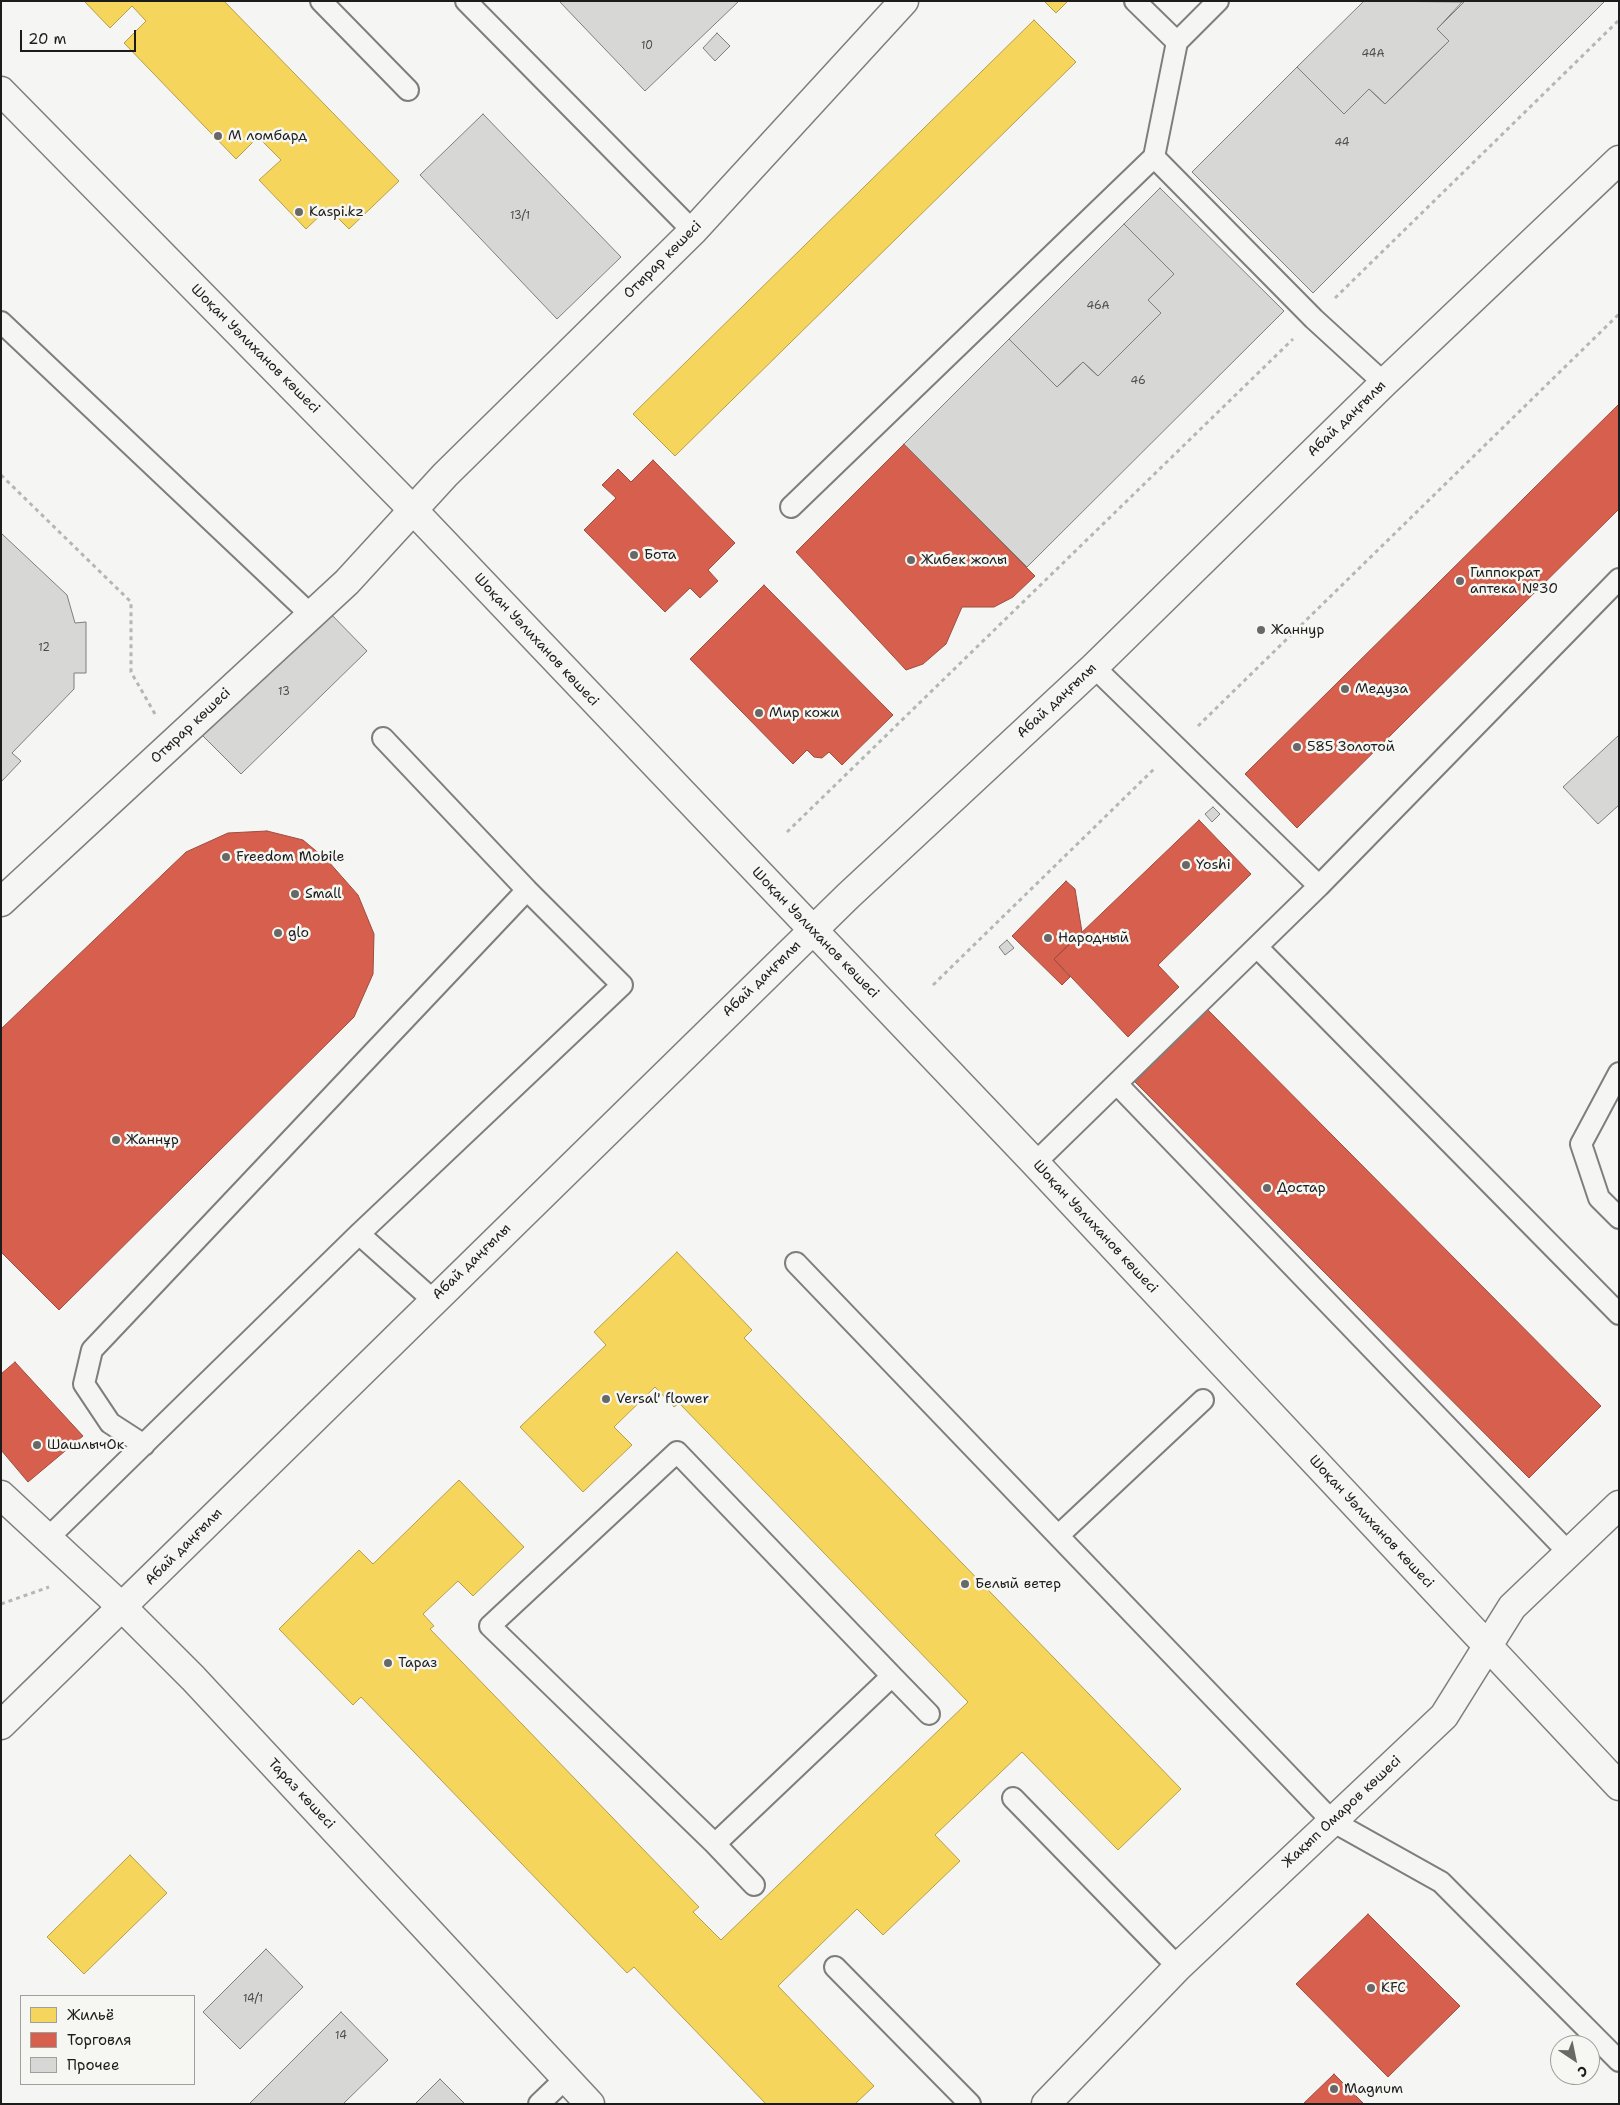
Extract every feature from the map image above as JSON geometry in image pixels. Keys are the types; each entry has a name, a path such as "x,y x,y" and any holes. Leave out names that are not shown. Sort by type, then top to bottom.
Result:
{"street":[{"name":"Отырар көшесі","path":"1,902 347,582 452,468 693,231 904,1"},
{"name":"Шоқан Уәлиханов көшесі","path":"1,92 413,510 1035,1163 1619,1786"},
{"name":"Абай даңғылы","path":"1,1725 123,1608 433,1300 813,930 1094,667 1384,383 1619,160"},
{"name":"Тараз көшесі","path":"1,1495 123,1608 200,1686 590,2104"},
{"name":"Жақып Омаров көшесі","path":"1046,2104 1178,1967 1444,1716 1486,1646 1512,1608 1619,1505"}],"lane":[{"path":"322,1 408,90"},
{"path":"466,1 693,231"},
{"path":"1135,1 1177,42"},
{"path":"791,507 1154,157 1177,42 1218,1"},
{"path":"1154,157 1314,319 1384,383"},
{"path":"1,322 311,615"},
{"path":"1035,1163 1319,886 1619,579"},
{"path":"1094,667 1319,886"},
{"path":"48,1538 359,1234 622,985 527,890 383,738"},
{"path":"144,1445 110,1423 84,1384 92,1350 527,890"},
{"path":"1257,947 1619,1314"},
{"path":"1619,1073 1581,1144 1599,1198 1619,1218"},
{"path":"1117,1084 1569,1553"},
{"path":"359,1234 433,1300"},
{"path":"796,1263 1332,1821 1442,1882 1619,2062"},
{"path":"1058,1534 1203,1400"},
{"path":"754,1885 715,1844 490,1626 677,1452 929,1714"},
{"path":"715,1844 892,1676"},
{"path":"1013,1798 1178,1967"},
{"path":"835,1967 970,2104"},
{"path":"539,2104 565,2079"}],"path":[{"path":"787,832 1619,20"},
{"path":"933,985 1619,314"},
{"path":"1,475 131,602 131,672 172,744"},
{"path":"1,1604 85,1574"}],"building: Жильё":[{"path":"84,1 224,1 399,181 349,229 328,208 306,229 259,180 281,160 258,137 236,159 124,43 146,21 132,6 110,28"},
{"path":"1044,1 1068,1 1056,13"},
{"path":"1034,20 1076,62 675,456 633,414"},
{"name":"Тараз","path":"677,1252 752,1330 744,1338 1181,1789 1118,1850 1022,1752 935,1835 960,1861 883,1935 857,1909 778,1986 874,2086 855,2104 766,2104 634,1967 627,1973 361,1697 353,1705 279,1629 359,1550 373,1564 459,1480 524,1547 473,1596 458,1581 423,1614 434,1626 430,1629 699,1907 693,1912 721,1940 968,1702 679,1403 674,1407 655,1387 614,1427 632,1445 583,1492 520,1427 606,1345 594,1332"},
{"path":"130,1855 167,1893 84,1974 47,1937"}],"building: Торговля":[{"path":"1619,404 1619,509 1297,828 1245,774"},
{"name":"Жибек жолы","path":"904,444 1035,576 1013,597 994,607 962,607 946,644 923,664 906,670 796,552"},
{"path":"653,460 735,543 708,570 718,581 700,598 690,588 665,612 584,530 616,498 602,485 618,469 631,482"},
{"path":"764,585 893,715 842,765 829,752 822,758 814,757 807,750 793,764 690,659"},
{"path":"1199,820 1251,874 1158,965 1179,987 1128,1037 1054,959"},
{"name":"Жаннұр","path":"267,831 303,840 328,861 358,895 374,934 373,974 354,1017 59,1310 1,1252 1,1029 186,852 228,833"},
{"path":"1066,881 1075,889 1082,932 1054,959 1070,977 1062,985 1012,936"},
{"path":"1207,1009 1601,1406 1529,1478 1135,1082"},
{"path":"15,1362 83,1436 28,1482 1,1450 1,1374"},
{"path":"1368,1914 1460,2006 1388,2077 1296,1984"},
{"name":"Magnum","path":"1334,2074 1364,2104 1303,2104"}],"building: Прочее":[{"path":"559,1 739,1 645,91"},
{"path":"1364,1 1464,2 1437,29 1449,41 1385,104 1369,89 1344,114 1297,67"},
{"path":"1463,1 1605,1 1313,293 1192,172 1297,67 1344,114 1369,89 1385,104 1449,41 1437,29"},
{"path":"717,33 730,46 715,61 703,48"},
{"path":"483,114 621,257 557,319 420,175"},
{"path":"1160,188 1284,311 1027,567 904,444 1009,339 1057,387 1083,362 1098,376 1161,313 1148,300 1174,274 1124,224"},
{"path":"1124,224 1174,274 1148,300 1161,313 1098,376 1083,362 1057,387 1009,339"},
{"path":"1,533 67,595 75,623 86,622 86,673 74,673 74,689 12,753 21,761 1,782"},
{"path":"327,610 367,651 241,774 201,734"},
{"path":"1619,735 1619,805 1598,824 1563,787"},
{"path":"1213,807 1220,814 1212,822 1205,814"},
{"path":"1007,940 1014,948 1005,955 999,947"},
{"path":"266,1949 303,1987 240,2049 203,2012"},
{"path":"341,2012 388,2060 343,2104 249,2104"},
{"path":"440,2079 465,2104 415,2104"}],"place":[{"name":"М ломбард","path":"218,136"},
{"name":"Kaspi.kz","path":"299,212"},
{"name":"Бота","path":"634,555"},
{"name":"Жибек жолы","path":"911,560"},
{"name":"Гиппократ аптека №30","path":"1460,581"},
{"name":"Жаннур","path":"1261,630"},
{"name":"Медуза","path":"1345,689"},
{"name":"Мир кожи","path":"759,713"},
{"name":"585 Золотой","path":"1297,747"},
{"name":"Freedom Mobile","path":"226,857"},
{"name":"Yoshi","path":"1186,865"},
{"name":"Small","path":"295,894"},
{"name":"glo","path":"278,933"},
{"name":"Народный","path":"1048,938"},
{"name":"Жаннұр","path":"116,1140"},
{"name":"Достар","path":"1267,1188"},
{"name":"Versal' flower","path":"606,1399"},
{"name":"ШашлычОк","path":"37,1445"},
{"name":"Белый ветер","path":"965,1584"},
{"name":"Тараз","path":"388,1663"},
{"name":"KFC","path":"1371,1988"},
{"name":"Magnum","path":"1334,2089"}]}
